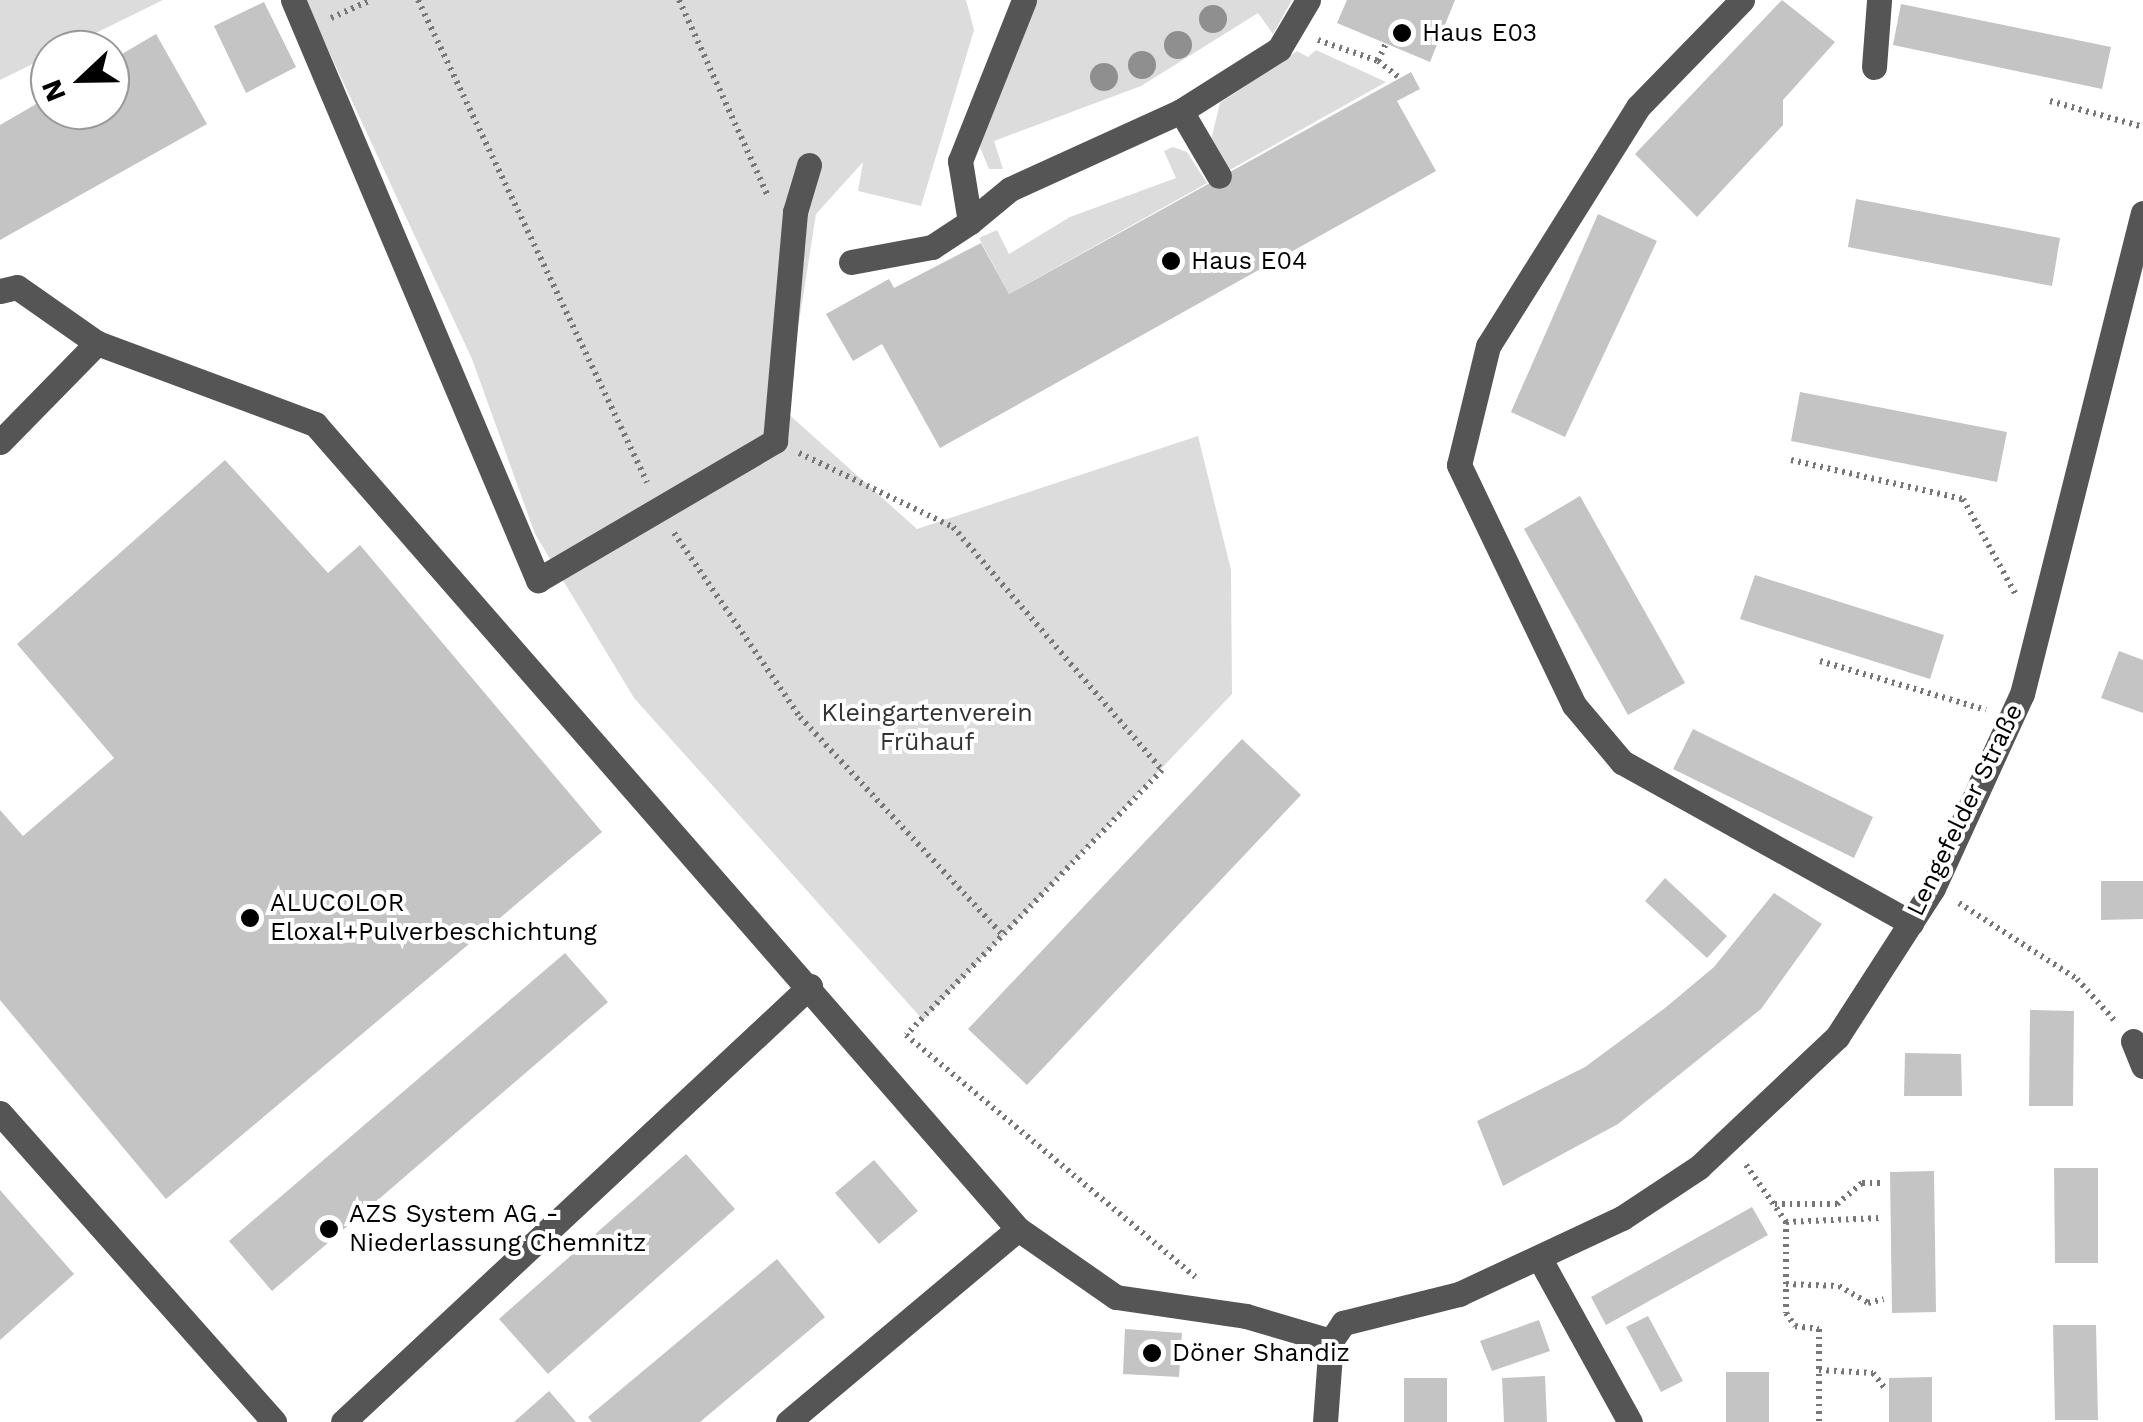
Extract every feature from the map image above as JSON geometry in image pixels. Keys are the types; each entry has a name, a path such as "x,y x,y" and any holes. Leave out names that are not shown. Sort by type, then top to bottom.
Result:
{"street":[{"path":"292,0 538,580 775,441 792,247 809,165"},
{"path":"970,222 960,161 1024,0"},
{"path":"852,262 932,247 1010,188 1181,112 1280,49 1308,0"},
{"path":"1742,0 1638,106 1488,346 1460,466 1574,705 1622,762 1911,923"},
{"path":"1874,67 1879,0"},
{"path":"1181,112 1219,176"},
{"name":"Lengefelder Straße","path":"1331,1341 1343,1323 1459,1294 1541,1261 1622,1218 1728,1139 1836,1037 1911,923 2011,717 2143,213"},
{"path":"0,291 17,287 97,343 315,424 810,986 1018,1229 1116,1298 1246,1316 1331,1341 1325,1422"},
{"path":"0,442 97,343"},
{"path":"343,1422 810,986"},
{"path":"2132,1041 2143,1066"},
{"path":"0,1113 274,1422"},
{"path":"788,1422 1018,1229"},
{"path":"1541,1261 1630,1422"}],"path":[{"path":"305,29 371,0"},
{"path":"679,0 792,247"},
{"path":"1293,32 1378,61 1401,79"},
{"path":"1378,61 1386,44"},
{"path":"2050,101 2143,127"},
{"path":"775,441 952,527 1162,770 906,1035 1037,1152 1204,1284"},
{"path":"1792,460 1963,499 2036,631"},
{"path":"1820,661 2011,717"},
{"path":"1980,914 2077,979 2132,1041"},
{"path":"1728,1139 1786,1222 1786,1284 1794,1326 1819,1329 1819,1422"},
{"path":"1774,1204 1838,1204 1862,1183 1882,1182"},
{"path":"1786,1222 1880,1218"},
{"path":"1786,1284 1838,1286 1868,1303 1884,1299"},
{"path":"1818,1370 1873,1372 1884,1387"}],"green space":[{"path":"0,0 163,0 102,30 30,30 30,65 0,80"},
{"name":"Kleingartenverein Frühauf","path":"305,0 966,0 974,30 921,206 858,191 863,162 816,214 785,411 917,529 1198,436 1231,570 1232,694 923,1020 634,698 535,534 472,359"},
{"path":"1034,0 1292,0 1273,34 1258,13 1141,86 994,141 1003,169 989,169 979,145"},
{"path":"1316,50 1386,82 1226,172 1211,140 1220,103 1297,51 1308,57"},
{"path":"1173,147 1187,152 1207,183 1009,294 979,238 997,230 1009,254 1070,217 1176,178 1164,151"}],"building":[{"name":"Haus E03","path":"1347,0 1455,0 1430,62 1337,23"},
{"path":"1782,0 1835,42 1783,100 1783,125 1697,217 1635,154"},
{"path":"264,2 296,67 246,93 214,26"},
{"path":"1901,4 2111,47 2102,89 1893,45"},
{"path":"156,34 207,124 0,240 0,125 30,108 30,130 130,130 130,49"},
{"name":"Haus E04","path":"1411,72 1420,89 1397,101 1436,171 940,448 882,344 853,361 826,314 889,279 894,288 981,243 1009,294"},
{"path":"1856,199 2060,238 2052,286 1848,247"},
{"path":"1598,214 1657,241 1565,437 1511,412"},
{"path":"1800,392 2007,432 1997,482 1791,441"},
{"name":"ALUCOLOR Eloxal+Pulverbeschichtung","path":"225,460 328,573 360,545 602,832 166,1199 0,1000 0,810 23,836 114,758 17,644"},
{"path":"1580,496 1685,683 1628,715 1524,529"},
{"path":"1755,575 1944,635 1930,679 1740,619"},
{"path":"2119,651 2143,660 2143,713 2101,698"},
{"path":"1693,729 1873,817 1854,858 1673,769"},
{"path":"1242,739 1301,795 1027,1085 968,1029"},
{"path":"1665,878 1727,936 1707,958 1645,901"},
{"path":"2101,881 2143,881 2143,919 2101,920"},
{"path":"1774,893 1822,924 1761,1009 1618,1124 1503,1186 1477,1121 1585,1067 1665,1008 1714,967"},
{"path":"565,953 608,1002 272,1291 229,1241"},
{"path":"2030,1010 2074,1011 2073,1106 2029,1106"},
{"path":"1905,1053 1961,1054 1962,1096 1904,1096"},
{"path":"686,1154 735,1209 548,1374 499,1319"},
{"path":"874,1160 918,1211 879,1244 835,1193"},
{"path":"2054,1168 2098,1168 2098,1263 2055,1263"},
{"path":"1934,1171 1936,1312 1892,1313 1890,1172"},
{"path":"0,1190 74,1274 0,1340"},
{"path":"1752,1207 1768,1235 1606,1325 1591,1297"},
{"path":"777,1259 825,1317 700,1422 592,1422 588,1417"},
{"path":"1648,1316 1683,1381 1661,1392 1626,1327"},
{"path":"1539,1320 1550,1351 1492,1371 1480,1341"},
{"path":"2053,1325 2096,1325 2098,1420 2055,1420"},
{"name":"Döner Shandiz","path":"1125,1329 1182,1333 1179,1377 1123,1374"},
{"path":"1726,1372 1769,1372 1769,1422 1726,1422"},
{"path":"1545,1376 1547,1422 1504,1422 1502,1378"},
{"path":"1932,1377 1932,1422 1889,1422 1889,1378"},
{"path":"1404,1378 1447,1378 1447,1422 1404,1422"},
{"path":"549,1391 576,1422 514,1422"}],"place":[{"name":"Haus E03","path":"1402,33"},
{"name":"Haus E04","path":"1171,261"},
{"name":"ALUCOLOR Eloxal+Pulverbeschichtung","path":"250,918"},
{"name":"AZS System AG - Niederlassung Chemnitz","path":"329,1229"},
{"name":"Döner Shandiz","path":"1152,1353"}]}
